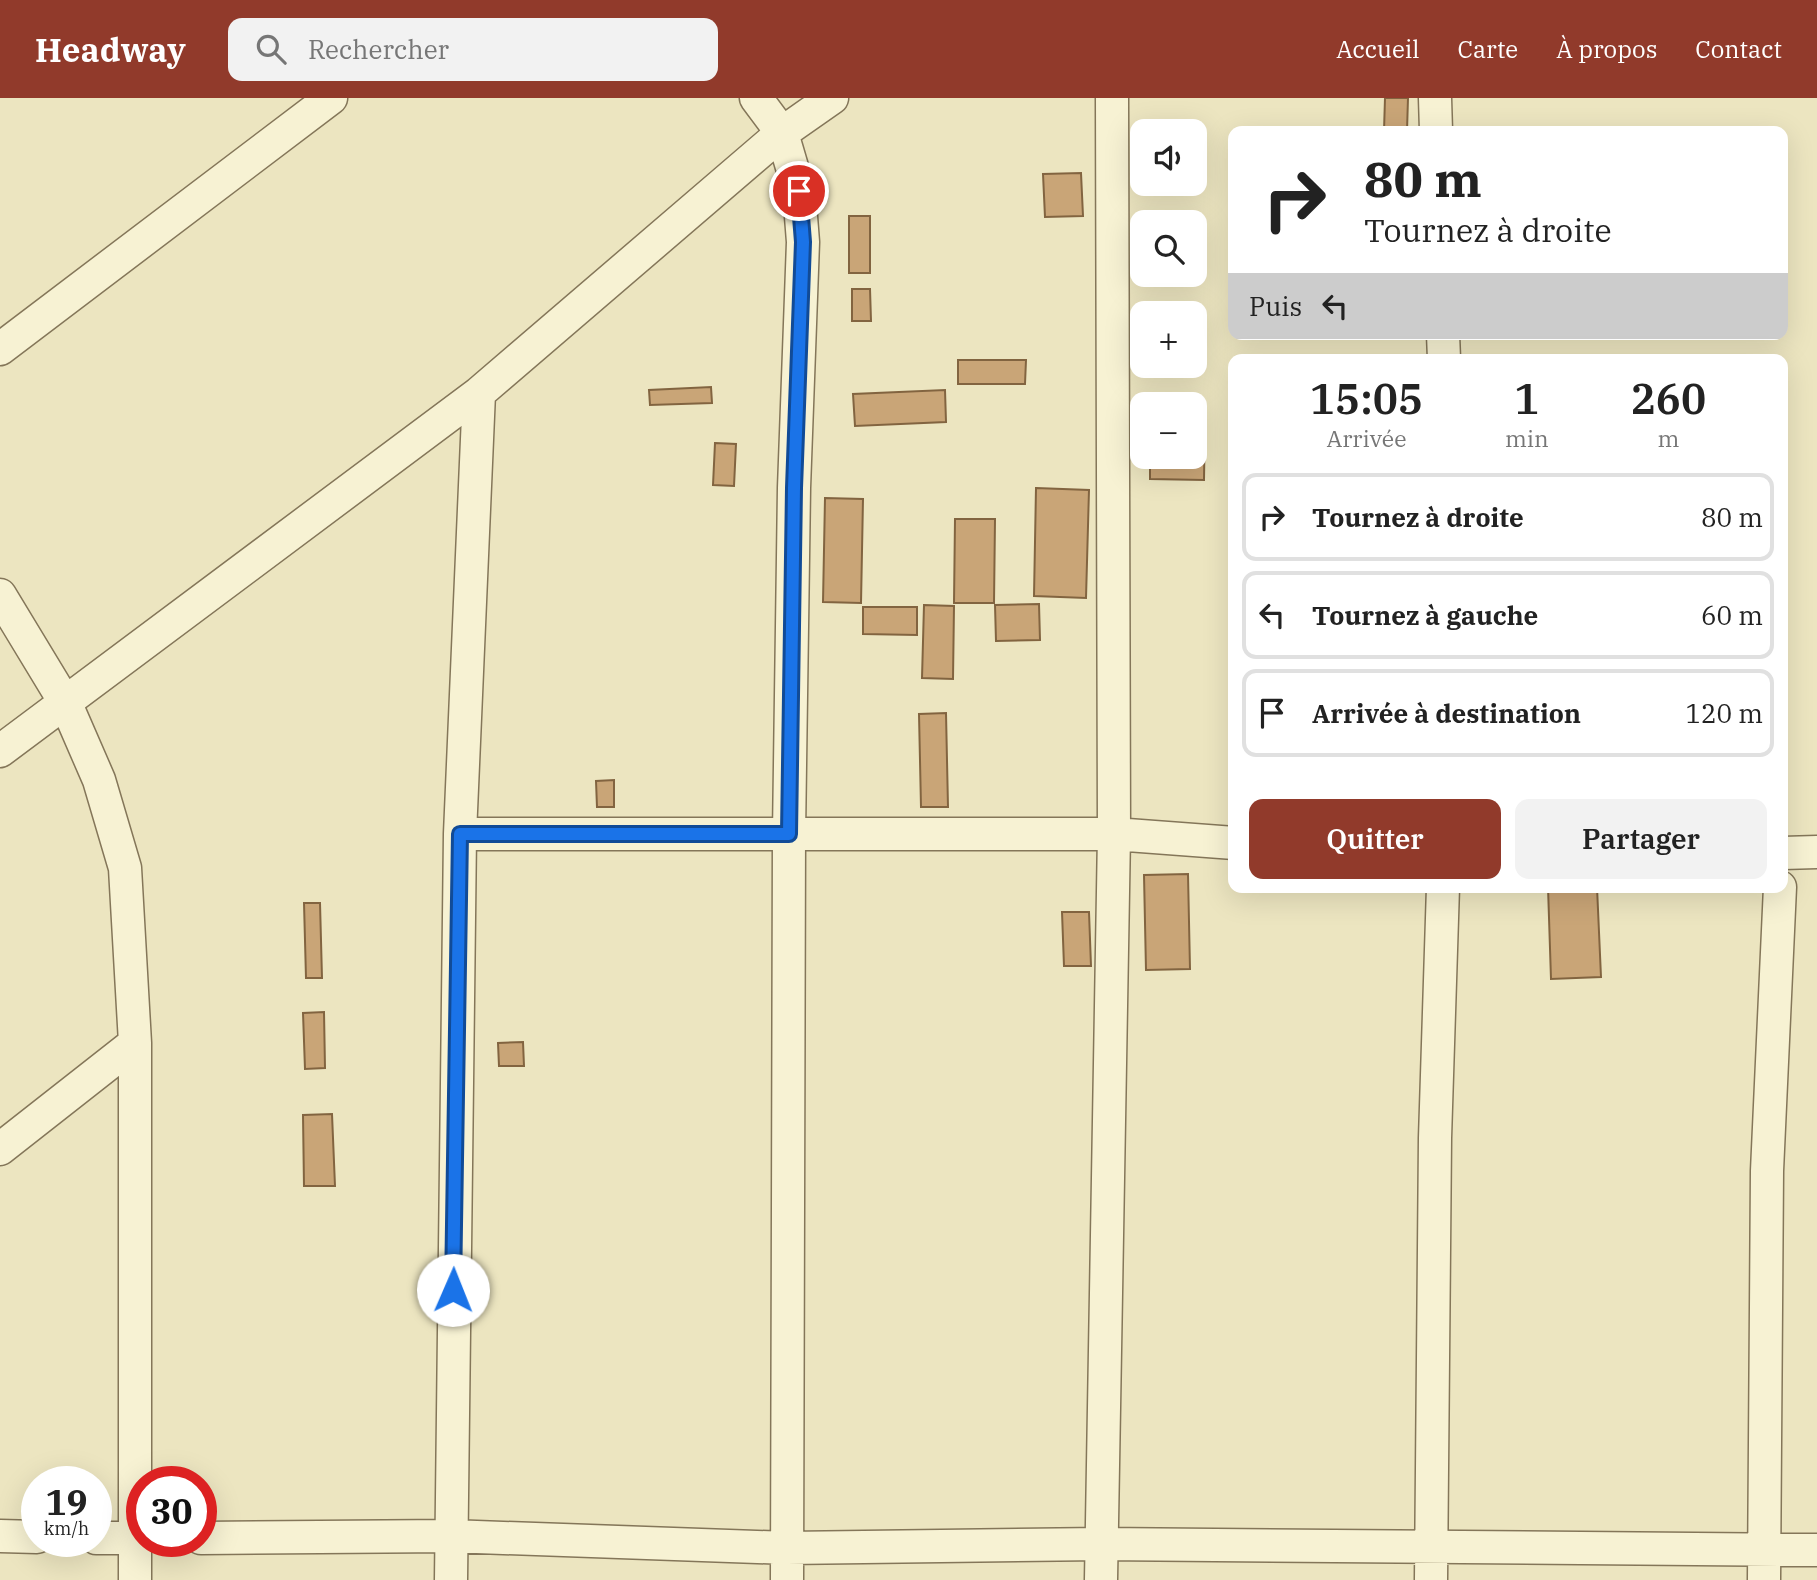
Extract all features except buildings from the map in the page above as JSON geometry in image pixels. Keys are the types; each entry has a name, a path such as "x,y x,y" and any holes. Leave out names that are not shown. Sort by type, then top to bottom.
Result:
{"street":[{"path":"0,349 331,98"},
{"path":"755,98 782,133 799,191 803,242 794,502 789,834 787,1580"},
{"path":"0,751 479,393 782,133 832,98"},
{"path":"1101,1580 1114,834 1112,98"},
{"path":"1434,98 1436,126"},
{"path":"451,1580 460,834 479,393"},
{"path":"0,594 66,704 99,780 125,868 135,1042 138,1466"},
{"path":"460,834 1114,834 1228,843"},
{"path":"1788,853 1817,852"},
{"path":"1431,1580 1443,893"},
{"path":"1763,1580 1767,1171 1780,893"},
{"path":"0,1149 135,1042"},
{"path":"0,1536 21,1537"},
{"path":"217,1538 450,1536 787,1548 1101,1544 1817,1550"},
{"path":"135,1580 137,1557"}],"route":[{"path":"453,1290 460,834 789,834 794,488 803,242 799,191"}]}
